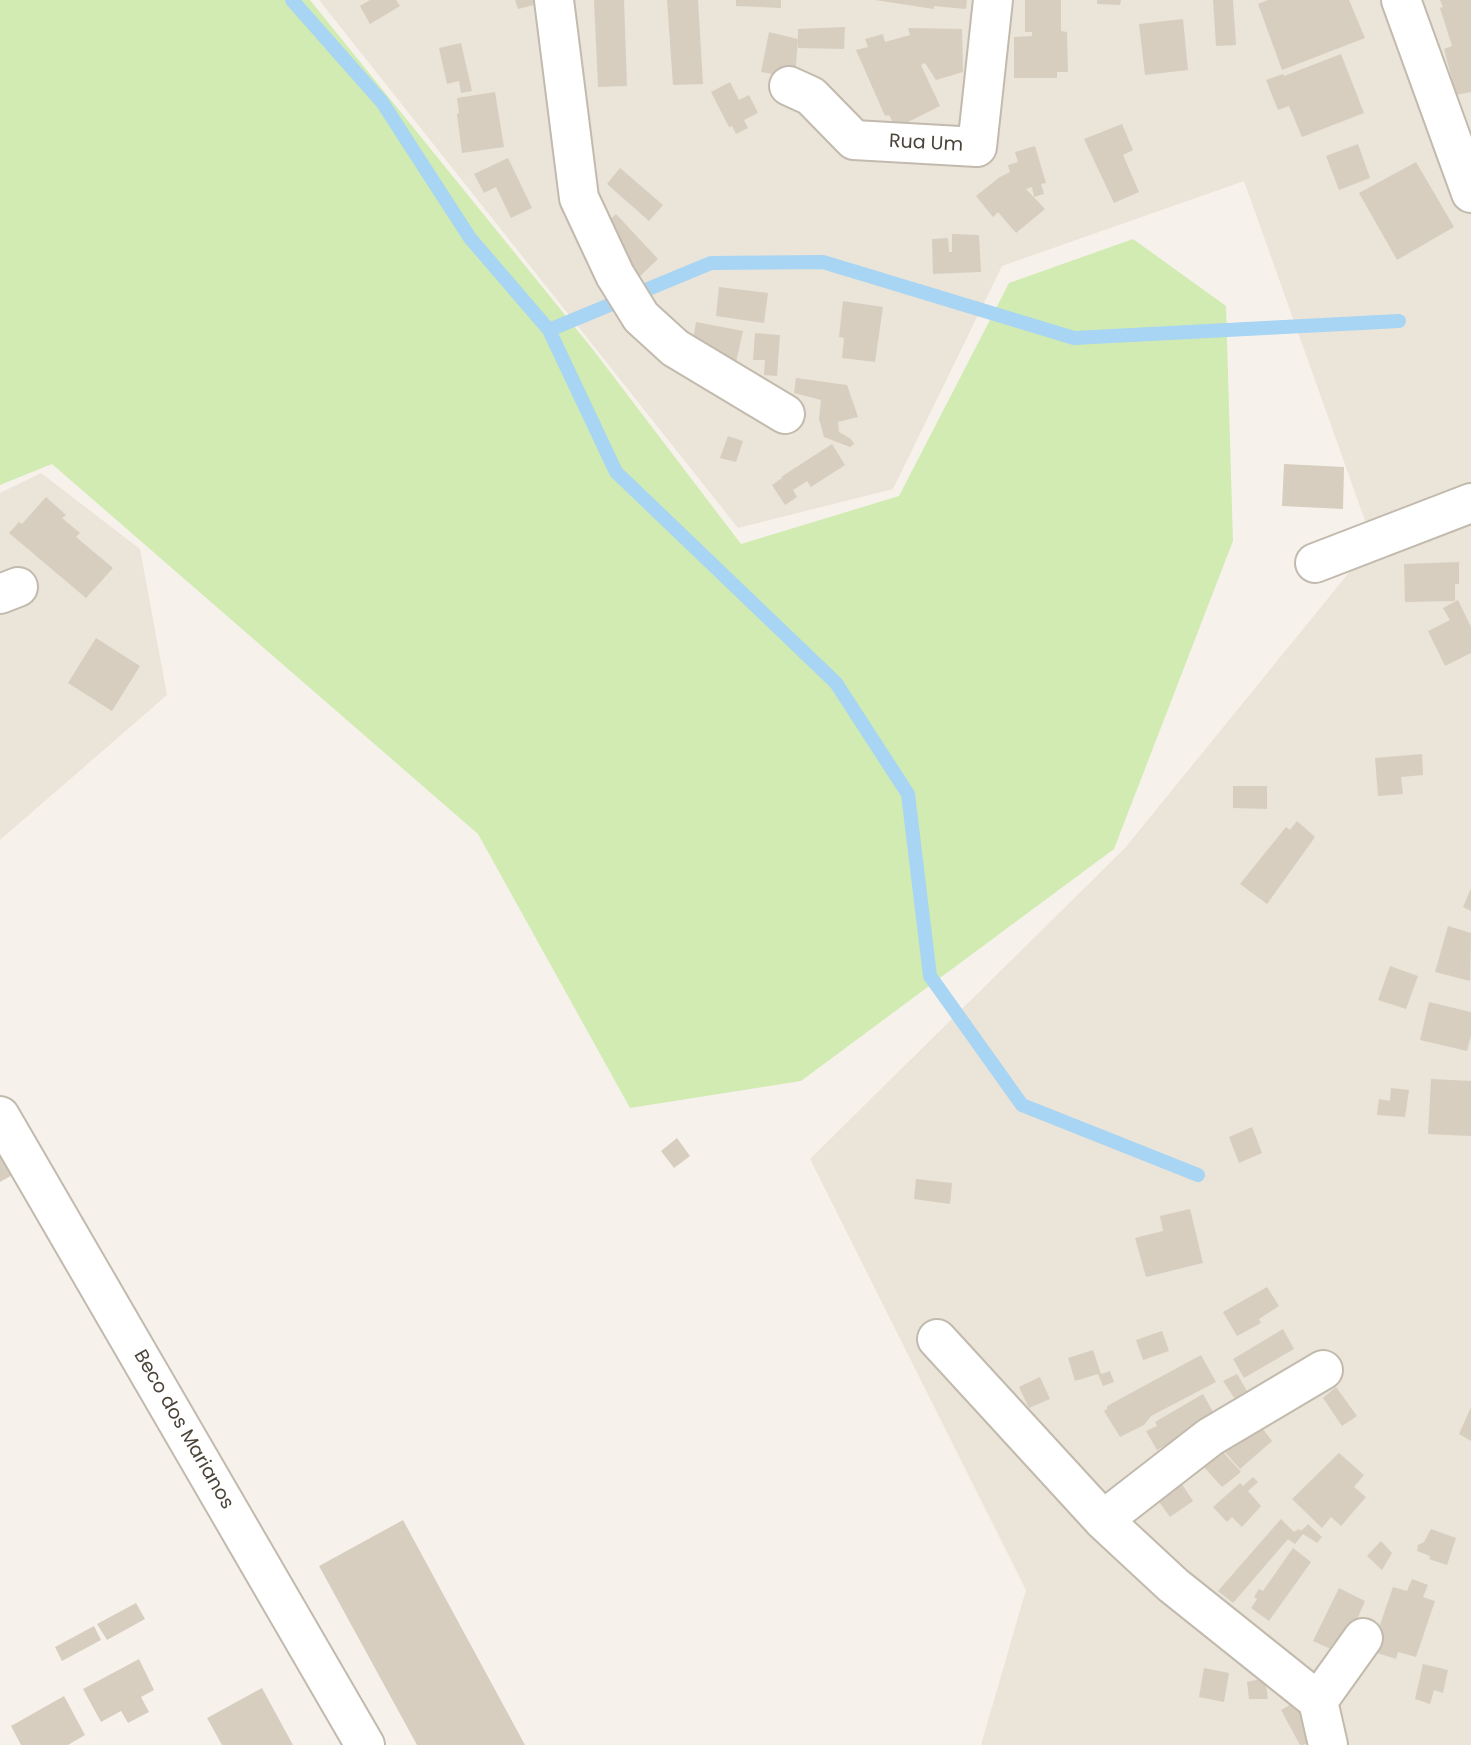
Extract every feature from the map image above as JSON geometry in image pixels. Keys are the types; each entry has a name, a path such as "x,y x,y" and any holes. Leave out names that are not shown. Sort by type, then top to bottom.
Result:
{"lane":[{"path":"554,0 579,198 615,275 641,317 675,348 785,414"},
{"name":"Rua Um","path":"789,86 811,96 854,140 977,147 993,0"},
{"path":"1401,0 1471,193"},
{"path":"1315,563 1471,503"},
{"name":"Beco dos Marianos","path":"2,1118 365,1745"},
{"path":"937,1339 1103,1520 1173,1585 1318,1701 1328,1745"},
{"path":"1103,1520 1210,1437 1323,1370"},
{"path":"1318,1701 1363,1638"}],"shaded area":[{"path":"319,0 1471,0 1471,1745 981,1745 1026,1590 810,1159 1125,848 1373,543 1244,181 1002,266 893,489 738,528"},
{"path":"41,473 140,549 167,695 0,840 0,493"}],"green space":[{"path":"0,0 310,0 591,347 741,544 899,496 1009,283 1133,239 1226,306 1233,541 1114,849 801,1081 630,1108 478,834 52,464 0,485"}],"building":[{"path":"370,0 396,0 400,6 370,24 360,6"},
{"path":"515,0 536,0 538,4 518,9"},
{"path":"594,0 624,0 627,86 598,87"},
{"path":"667,0 698,0 703,84 673,85"},
{"path":"736,0 781,0 781,8 736,6"},
{"path":"875,0 967,0 966,9 934,6 934,9"},
{"path":"1025,0 1061,0 1061,31 1067,32 1068,72 1057,72 1057,78 1014,78 1014,37 1032,36 1032,32 1025,32"},
{"path":"1097,0 1121,0 1120,5 1097,4"},
{"path":"1213,0 1233,0 1236,45 1216,46"},
{"path":"1268,0 1349,0 1365,38 1282,70 1258,4"},
{"path":"1440,0 1471,0 1471,92 1456,95 1444,49 1452,46"},
{"path":"1183,19 1188,70 1145,75 1139,24"},
{"path":"845,27 844,49 798,48 798,29"},
{"path":"908,28 962,29 963,72 936,80 925,63 921,65 940,106 896,128 889,115 885,116 856,50 868,47 865,39 883,34 885,42 910,35"},
{"path":"769,32 798,39 795,78 761,72"},
{"path":"461,43 472,91 461,93 459,81 447,84 439,48"},
{"path":"1341,54 1364,113 1302,137 1289,106 1278,110 1266,80 1283,74 1284,76"},
{"path":"730,82 739,100 749,95 758,113 744,120 748,128 736,134 732,126 729,127 711,92"},
{"path":"495,92 504,147 462,153 457,98"},
{"path":"1122,124 1133,150 1123,155 1139,192 1114,203 1084,139"},
{"path":"1358,144 1370,178 1339,190 1326,156"},
{"path":"1035,146 1046,183 1041,184 1044,194 1034,197 1032,187 1026,189 1045,209 1016,233 998,212 993,217 976,196 1010,172 1008,165 1018,162 1015,152"},
{"path":"508,158 532,208 511,218 496,187 484,193 474,174"},
{"path":"1416,162 1454,227 1397,260 1359,193"},
{"path":"620,168 663,205 649,221 607,184"},
{"path":"616,214 658,259 638,278 599,230"},
{"path":"952,234 979,235 981,272 933,274 932,239 948,238 949,252 952,252"},
{"path":"719,287 768,293 764,323 716,316"},
{"path":"843,301 883,307 875,362 842,358 844,338 839,337"},
{"path":"696,322 743,331 736,362 691,351"},
{"path":"755,333 780,335 777,376 764,375 765,360 753,360"},
{"path":"796,378 847,385 858,417 838,422 839,432 854,444 850,447 824,437 819,419 821,400 794,393"},
{"path":"728,436 743,441 736,462 720,458"},
{"path":"832,444 845,465 811,487 807,481 793,490 797,497 785,505 772,485"},
{"path":"1284,464 1344,467 1343,509 1282,506"},
{"path":"46,497 66,515 62,518 80,533 76,537 113,568 86,598 9,533 19,522 22,524"},
{"path":"1459,562 1459,584 1455,584 1455,601 1405,602 1404,564"},
{"path":"1458,600 1471,627 1471,653 1445,666 1428,631 1450,620 1443,608"},
{"path":"96,638 140,666 112,711 68,683"},
{"path":"1422,754 1423,775 1401,777 1403,794 1378,796 1375,758"},
{"path":"1233,786 1267,786 1267,809 1233,808"},
{"path":"1297,821 1315,837 1267,904 1240,884 1286,827 1290,830"},
{"path":"1471,888 1471,911 1463,907"},
{"path":"1448,926 1471,933 1470,981 1435,972"},
{"path":"1390,966 1418,976 1406,1009 1378,1000"},
{"path":"1429,1002 1471,1012 1471,1035 1467,1051 1420,1040"},
{"path":"1431,1079 1471,1081 1471,1136 1428,1134"},
{"path":"1391,1088 1409,1090 1405,1117 1377,1115 1379,1099 1390,1101"},
{"path":"1252,1127 1262,1153 1239,1163 1229,1137"},
{"path":"677,1138 690,1156 674,1168 661,1151"},
{"path":"0,1148 14,1174 0,1182"},
{"path":"916,1179 952,1183 950,1204 914,1199"},
{"path":"1190,1209 1203,1263 1146,1277 1135,1238 1163,1231 1160,1216"},
{"path":"1267,1287 1279,1306 1259,1319 1261,1323 1237,1336 1223,1312"},
{"path":"1283,1329 1294,1349 1244,1378 1233,1359"},
{"path":"1162,1331 1169,1351 1143,1360 1136,1340"},
{"path":"1093,1350 1101,1374 1110,1371 1114,1382 1103,1386 1098,1374 1075,1381 1068,1358"},
{"path":"1201,1355 1216,1382 1151,1416 1144,1425 1120,1437 1104,1411 1107,1406"},
{"path":"1237,1374 1250,1396 1237,1402 1223,1381"},
{"path":"1040,1377 1050,1399 1029,1408 1019,1387"},
{"path":"1336,1387 1357,1416 1342,1426 1323,1398"},
{"path":"1203,1394 1217,1419 1157,1450 1146,1431 1157,1426 1155,1422"},
{"path":"1471,1407 1471,1441 1459,1434"},
{"path":"1260,1425 1272,1441 1240,1469 1223,1450 1230,1444 1233,1448"},
{"path":"1214,1442 1241,1472 1222,1487 1195,1457"},
{"path":"1339,1453 1364,1475 1354,1487 1366,1497 1341,1526 1331,1517 1322,1528 1292,1499"},
{"path":"1176,1475 1193,1501 1170,1517 1152,1492"},
{"path":"1253,1477 1258,1482 1248,1491 1261,1506 1242,1527 1232,1517 1227,1522 1213,1507 1240,1483 1243,1486"},
{"path":"1281,1519 1294,1532 1299,1529 1301,1531 1308,1524 1322,1537 1317,1543 1303,1534 1295,1544 1288,1539 1233,1603 1218,1591"},
{"path":"403,1520 525,1745 417,1745 319,1566"},
{"path":"1431,1529 1456,1538 1447,1565 1429,1559 1430,1556 1417,1551 1418,1545 1424,1542"},
{"path":"1381,1541 1392,1553 1382,1570 1367,1556"},
{"path":"1293,1548 1311,1562 1269,1621 1251,1608 1257,1599 1254,1597 1259,1589 1263,1591"},
{"path":"1412,1579 1428,1585 1423,1597 1435,1601 1416,1657 1398,1652 1396,1659 1371,1651 1393,1587 1407,1591"},
{"path":"1339,1588 1365,1601 1342,1654 1313,1641"},
{"path":"136,1603 145,1619 107,1640 97,1624"},
{"path":"94,1626 101,1640 62,1661 55,1647"},
{"path":"139,1659 154,1690 141,1697 149,1712 128,1723 121,1711 101,1722 83,1689"},
{"path":"1423,1664 1448,1670 1443,1693 1434,1690 1430,1704 1415,1699"},
{"path":"1204,1668 1229,1673 1224,1702 1199,1697"},
{"path":"1265,1678 1268,1699 1249,1699 1247,1682"},
{"path":"262,1688 293,1745 222,1745 207,1718"},
{"path":"64,1696 85,1735 68,1745 21,1745 11,1726"},
{"path":"1297,1701 1316,1738 1303,1745 1300,1745 1281,1710"}],"waterway":[{"path":"292,0 382,102 470,238 549,330 616,472 836,683 908,794 930,976 1022,1105 1198,1175"},
{"path":"549,330 711,263 823,262 1074,338 1399,321"}]}
